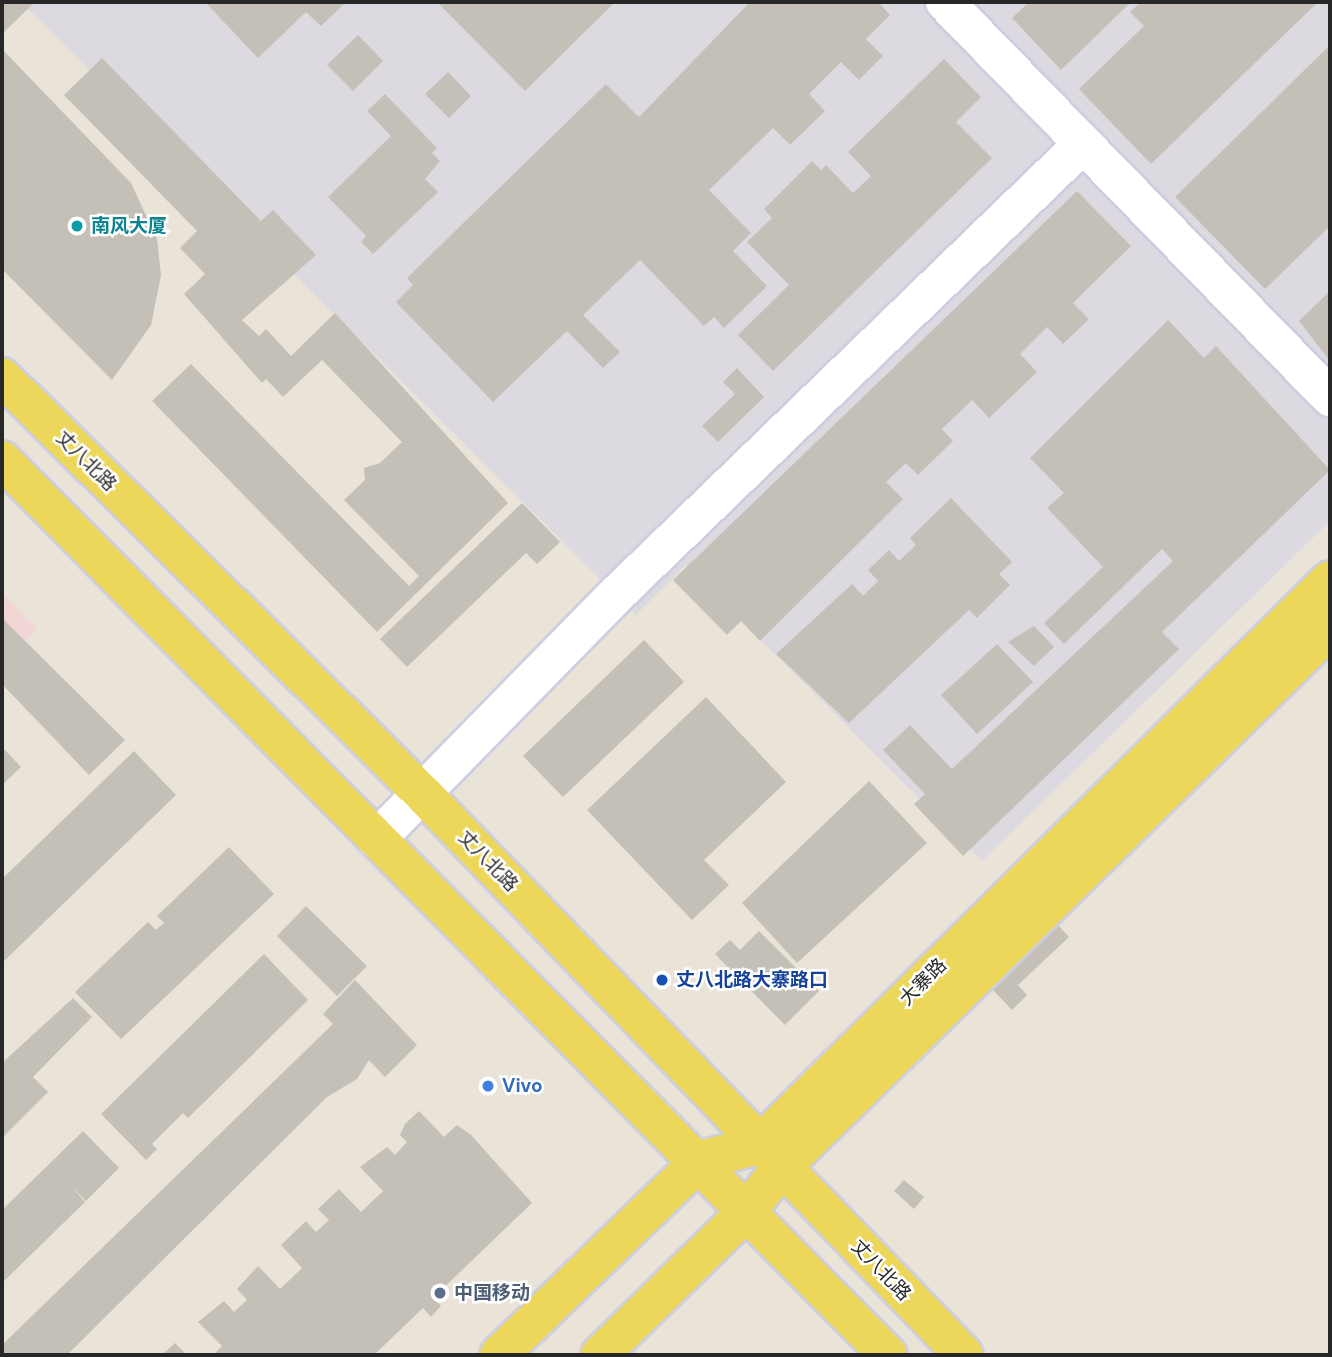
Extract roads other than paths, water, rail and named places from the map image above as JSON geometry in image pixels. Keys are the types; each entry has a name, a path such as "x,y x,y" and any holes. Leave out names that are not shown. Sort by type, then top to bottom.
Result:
{"main road":[{"name":"丈八北路","path":"2,377 424,794 964,1355"},
{"path":"2,460 377,839 701,1160 888,1355"},
{"name":"大寨路","path":"600,1355 748,1210 770,1156 1330,580"},
{"name":"大寨路","path":"499,1355 701,1160 770,1156 1330,629"}],"street":[{"path":"945,2 1330,397"},
{"path":"377,839 617,594 1082,145"}],"place":[{"name":"南风大厦","path":"77,226"},
{"name":"丈八北路大寨路口","path":"662,980"},
{"name":"Vivo","path":"488,1086"},
{"name":"中国移动","path":"440,1293"}]}
